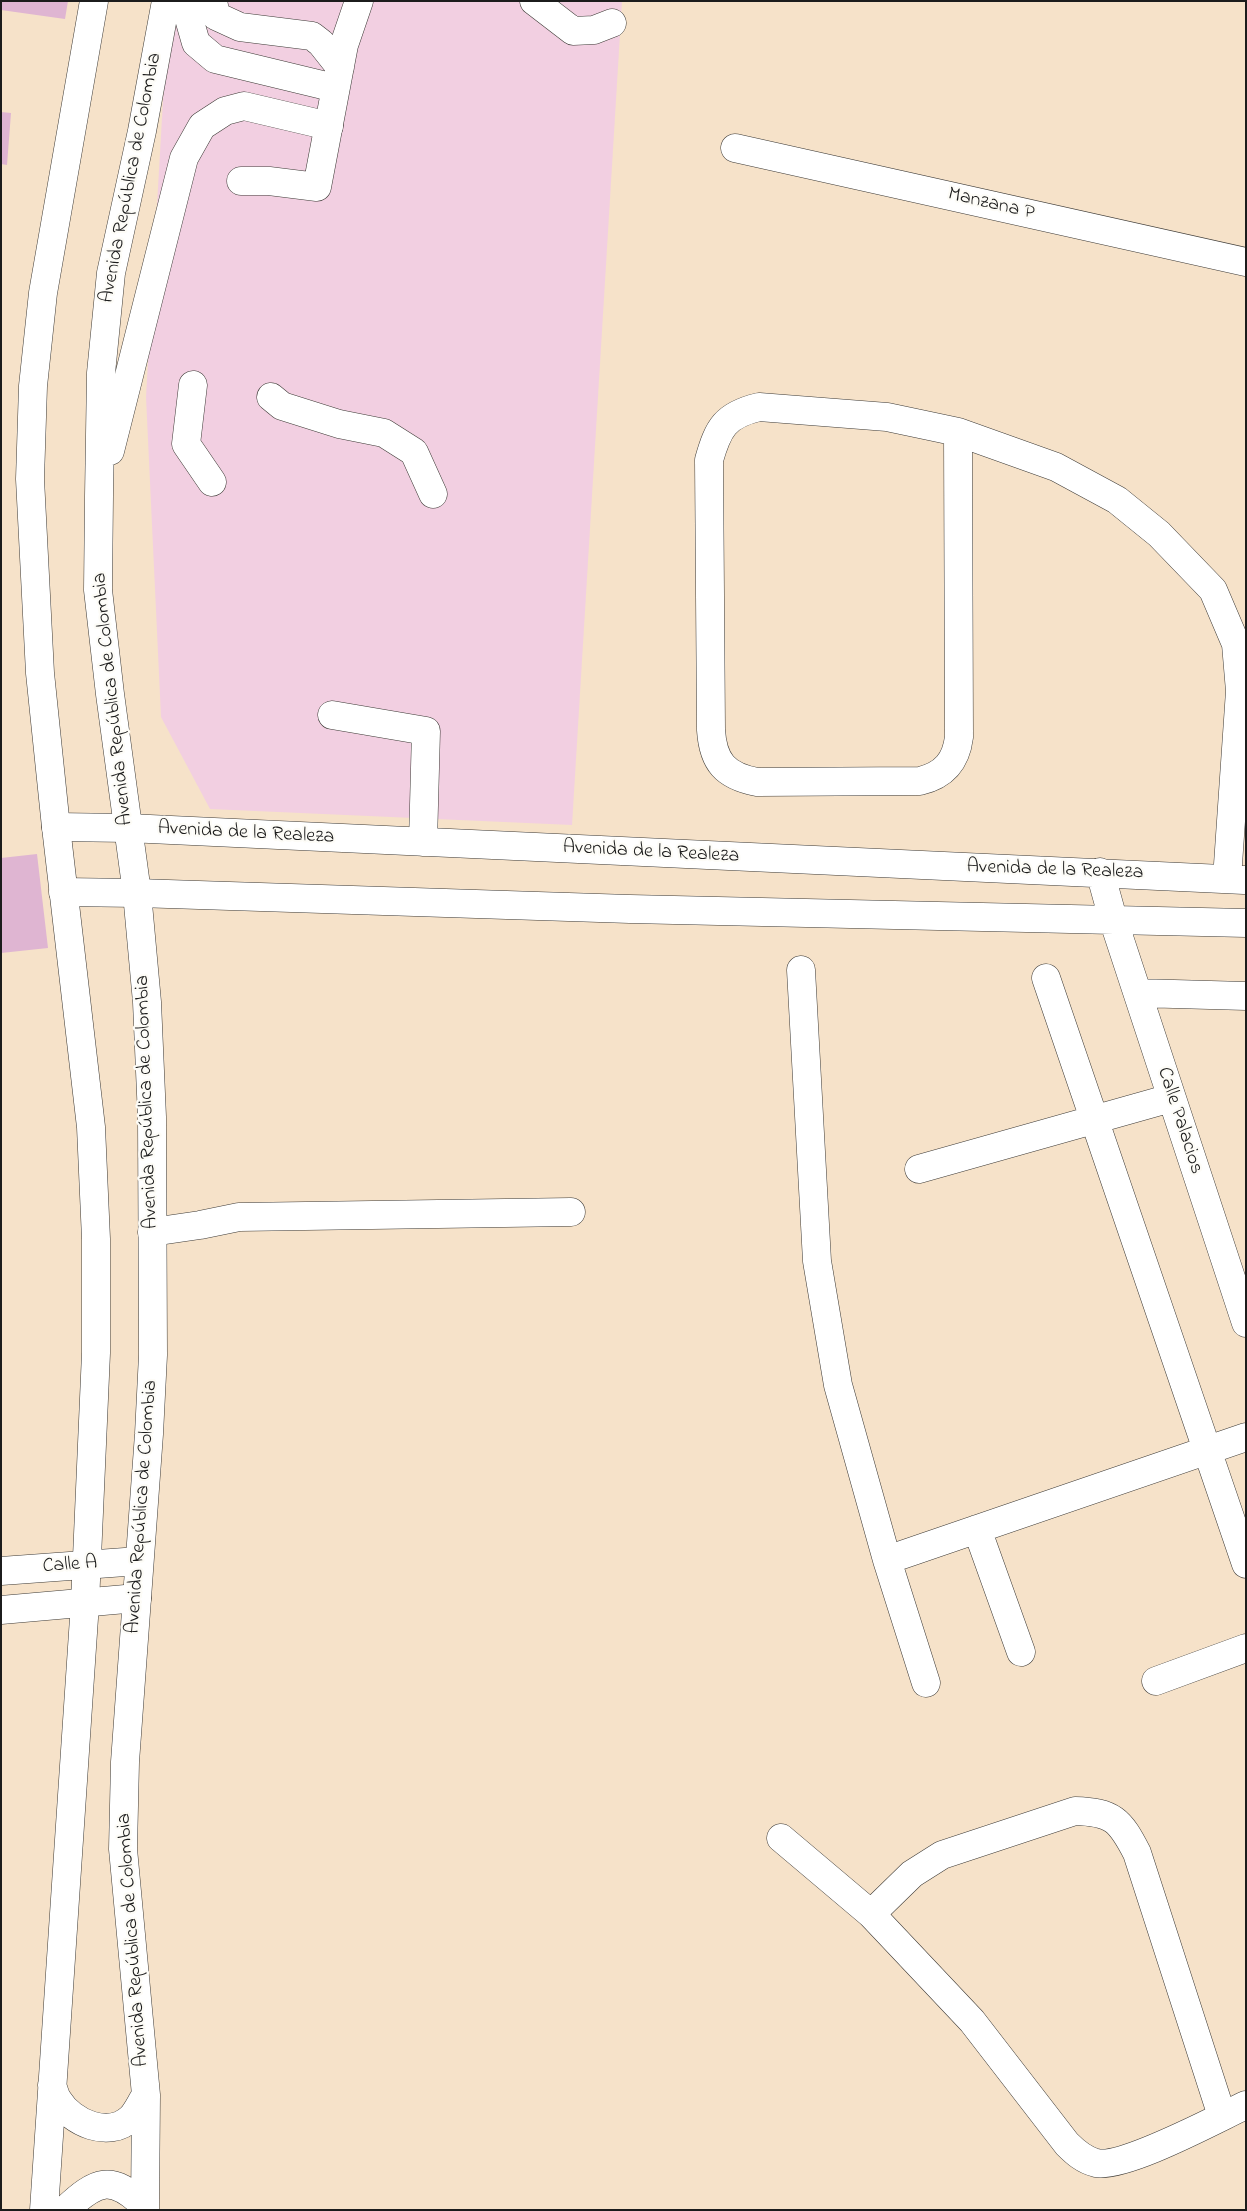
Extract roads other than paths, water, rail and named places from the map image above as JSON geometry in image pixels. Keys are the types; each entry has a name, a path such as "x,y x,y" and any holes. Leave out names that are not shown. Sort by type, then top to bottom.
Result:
{"main road":[{"path":"44,2210 85,1603 96,1362 96,1239 91,1127 63,892 40,673 30,479 33,386 43,293 94,1"},
{"name":"Avenida República de Colombia","path":"145,2208 146,2095 123,1849 125,1762 152,1365 152,1117 148,1011 137,893 98,590 101,373 111,273 142,132 166,1"},
{"path":"186,1 196,43 214,59 337,78"},
{"path":"213,1 216,16 240,27 312,36 321,43 337,78"},
{"path":"241,180 269,180 317,187 344,45 359,1"},
{"path":"534,1 573,31 594,30 612,23"},
{"path":"99,496 184,158 202,126 225,110 244,106 329,126"},
{"name":"Manzana P","path":"735,148 1246,262"},
{"path":"193,385 186,444 212,482"},
{"path":"271,397 282,406 338,424 384,433 414,452 433,494"},
{"path":"958,432 959,736 957,750 944,772 933,778 920,781 757,782 742,779 729,772 718,760 712,746 709,460 715,438 720,430 726,422 741,412 759,407 887,417 958,432 1056,467 1117,500 1159,534 1213,590 1236,644 1240,691 1237,879"},
{"path":"332,715 426,731 423,842"},
{"name":"Avenida de la Realeza","path":"56,827 128,828 950,868 1100,872 1237,879"},
{"name":"Calle Palacios","path":"1100,872 1113,919 1172,1098 1234,1251 1246,1323"},
{"path":"63,892 630,909 1246,923"},
{"path":"801,970 816,1261 838,1385 887,1560 926,1683"},
{"path":"1046,978 1246,1564"},
{"path":"1138,993 1246,996"},
{"path":"919,1169 1172,1098"},
{"path":"152,1232 239,1217 571,1212"},
{"path":"887,1560 1246,1437"},
{"path":"978,1529 1021,1652"},
{"name":"Calle A","path":"1,1570 139,1561"},
{"name":"Calle A","path":"1,1610 137,1598"},
{"path":"1156,1681 1246,1648"},
{"path":"781,1838 870,1914 972,2021 1067,2144 1083,2158 1098,2163 1116,2163 1138,2155 1234,2111 1137,1853 1126,1832 1113,1818 1096,1812 1075,1811 942,1855 912,1874 870,1914"},
{"path":"52,2085 58,2100 67,2110 86,2124 102,2129 118,2125 131,2118 146,2095"},
{"path":"65,2210 89,2189 102,2184 117,2186 130,2192 145,2208"}]}
